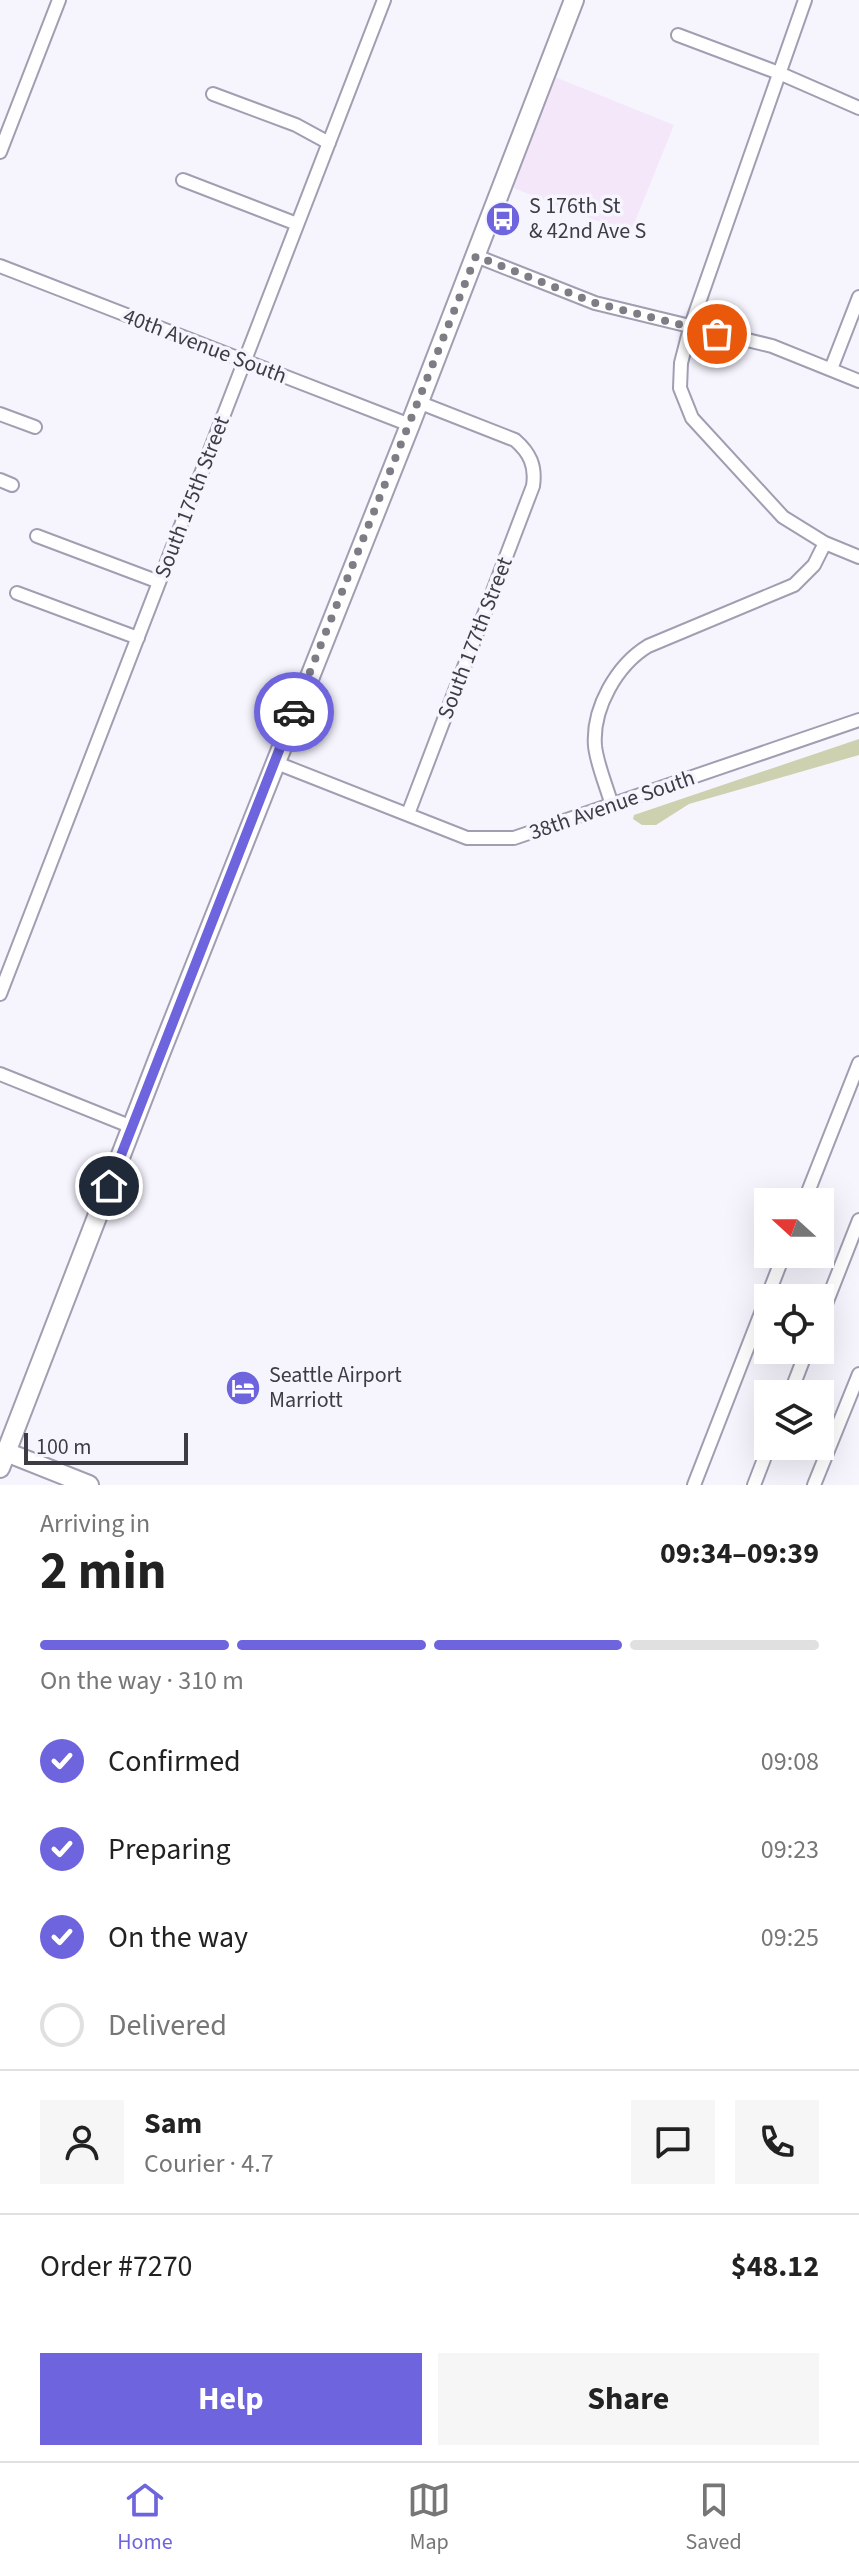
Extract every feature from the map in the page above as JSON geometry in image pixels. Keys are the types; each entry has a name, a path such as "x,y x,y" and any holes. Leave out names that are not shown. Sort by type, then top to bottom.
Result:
{"street":[{"path":"0,152 6,118 59,0"},
{"name":"South 175th Street","path":"0,994 384,0"},
{"path":"89,1485 2,1457 274,762 410,425 574,0"},
{"path":"805,0 690,328 681,363 680,388 692,418 783,517 825,543 859,557"},
{"path":"678,35 779,73 859,108"},
{"path":"213,94 296,125 329,143"},
{"path":"183,180 297,224"},
{"path":"476,256 595,303 772,346 859,381"},
{"name":"40th Avenue South","path":"0,266 410,425"},
{"path":"831,369 859,297"},
{"name":"South 177th Street","path":"408,814 533,486 535,473 532,460 515,440 418,402"},
{"path":"0,414 35,427"},
{"path":"37,536 159,582"},
{"path":"612,806 595,746 597,722 611,687 631,657 648,646 794,585 814,565 825,543"},
{"path":"17,593 138,638"},
{"name":"38th Avenue South","path":"274,762 467,838 491,840 527,835 859,720"},
{"path":"810,1188 859,1063"},
{"path":"0,1074 132,1127"},
{"path":"834,1284 859,1220"},
{"path":"694,1485 779,1268"},
{"path":"814,1485 859,1374"},
{"path":"754,1485 764,1460"}],"shaded area":[{"path":"555,77 674,125 630,234 511,187"}],"green space":[{"path":"859,739 859,755 689,804 656,825 642,825 633,819 634,815"}],"way so far":[{"path":"294,712 476,256 595,303 717,334"}],"place":[{"name":"S 176th St & 42nd Ave S","path":"503,219"},
{"name":"Seattle Airport Marriott","path":"243,1388"}],"route":[{"path":"109,1186 294,712"}]}
